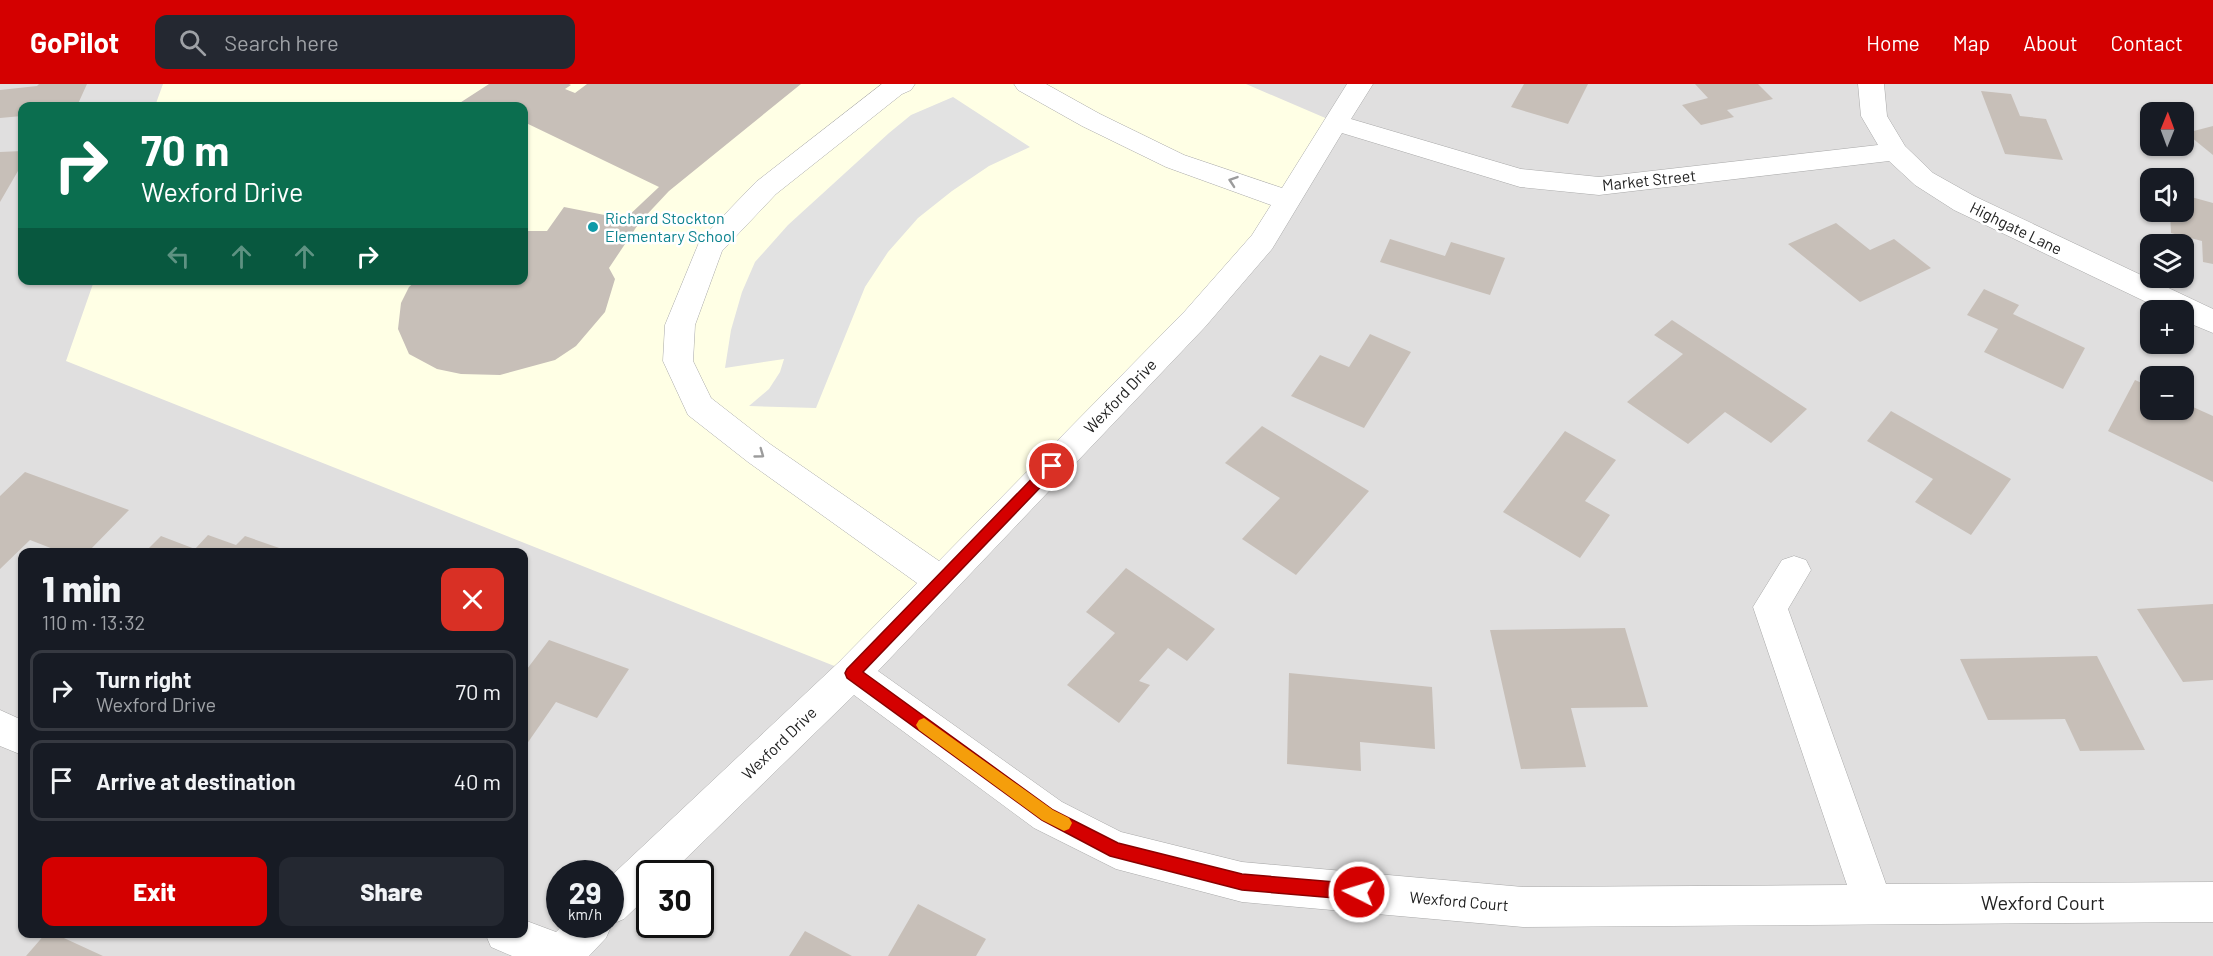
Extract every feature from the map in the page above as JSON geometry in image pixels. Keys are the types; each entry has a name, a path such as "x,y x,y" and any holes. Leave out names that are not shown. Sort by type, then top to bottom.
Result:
{"street":[{"path":"902,84 893,88 766,188 710,247 680,325 678,361 699,406 759,453 941,581"},
{"name":"Wexford Drive","path":"624,892 852,673 1195,319 1262,242 1360,84"},
{"name":"Highgate Lane","path":"1871,84 1874,116 1895,152 1924,179 1964,203 2213,322"},
{"path":"1033,88 1091,120 1175,161 1288,201"},
{"name":"Market Street","path":"1337,123 1520,178 1599,186 1895,152"},
{"path":"1794,570 1770,607 1873,904"},
{"name":"Wexford Court","path":"852,673 1048,815 1116,850 1242,882 1523,907 2213,902"},
{"path":"0,727 18,736"},
{"path":"517,938 562,956 579,938"}],"shaded area":[{"path":"0,84 2213,84 2213,956 0,956"},
{"path":"163,84 1246,84 1337,123 1262,242 852,673 66,361 93,285 528,285 528,102 156,102"},
{"path":"953,97 1030,147 989,166 952,191 918,218 888,252 865,287 816,408 749,406 769,389 780,372 784,359 725,368 731,330 742,292 755,262 788,225 889,133 911,115"}],"building":[{"path":"39,84 87,84 79,102 18,102 18,116 0,118 0,90"},
{"name":"Richard Stockton Elementary School","path":"489,84 569,84 571,85 565,89 575,93 587,84 801,84 669,191 639,223 609,268 615,279 605,312 576,346 555,360 500,375 461,374 437,369 409,354 398,329 401,303 409,287 411,285 528,285 528,231 547,231 564,207 625,219 659,187 528,124 528,102 461,102"},
{"path":"1524,84 1588,84 1568,124 1511,107"},
{"path":"1695,84 1758,84 1773,99 1727,110 1734,117 1701,125 1682,105 1708,98"},
{"path":"1981,91 2011,94 2020,116 2046,119 2063,160 2005,154"},
{"path":"2213,126 2213,155 2194,140 2194,131"},
{"path":"18,151 18,171 0,202 0,152"},
{"path":"2194,198 2213,203 2213,264 2203,262 2202,241 2194,239 2194,234 2171,233 2170,222 2194,222"},
{"path":"1836,223 1870,250 1894,239 1931,268 1860,302 1788,244"},
{"path":"1390,239 1445,256 1451,242 1505,258 1490,295 1380,262"},
{"path":"1984,289 2019,305 2013,314 2085,348 2063,389 1984,352 1998,329 1967,315"},
{"path":"1672,320 1807,409 1771,443 1725,412 1688,444 1627,402 1683,354 1654,335"},
{"path":"1370,334 1411,352 1364,428 1291,396 1320,355 1349,367"},
{"path":"2135,380 2140,382 2140,420 2194,420 2194,407 2213,416 2213,482 2108,431"},
{"path":"1891,411 2011,479 1971,535 1915,502 1933,479 1867,441"},
{"path":"1262,426 1369,491 1296,575 1242,539 1280,498 1225,463"},
{"path":"1565,431 1616,460 1585,501 1610,515 1580,558 1503,512"},
{"path":"25,472 129,510 92,548 51,548 30,540 22,548 18,548 18,552 0,569 0,496"},
{"path":"208,535 236,545 245,536 279,548 196,548"},
{"path":"161,536 192,548 149,548"},
{"path":"1126,568 1215,629 1187,661 1168,648 1139,681 1150,685 1119,723 1067,685 1115,633 1086,612"},
{"path":"2213,604 2213,680 2183,682 2137,609"},
{"path":"1625,628 1648,707 1571,708 1586,767 1521,769 1490,630"},
{"path":"549,640 629,669 597,718 556,702 528,742 528,668"},
{"path":"2097,656 2145,750 2080,751 2065,719 1988,720 1960,659"},
{"path":"1289,673 1432,687 1435,749 1360,742 1361,771 1287,764"},
{"path":"918,904 986,939 976,956 888,956"},
{"path":"805,931 852,956 789,956"},
{"path":"42,938 64,938 103,956 26,956"}],"slow traffic":[{"path":"924,725 1048,815 1064,823"}],"place":[{"name":"Richard Stockton Elementary School","path":"593,227"}],"route":[{"path":"1052,466 852,673 1048,815 1116,850 1242,882 1359,892"}]}
